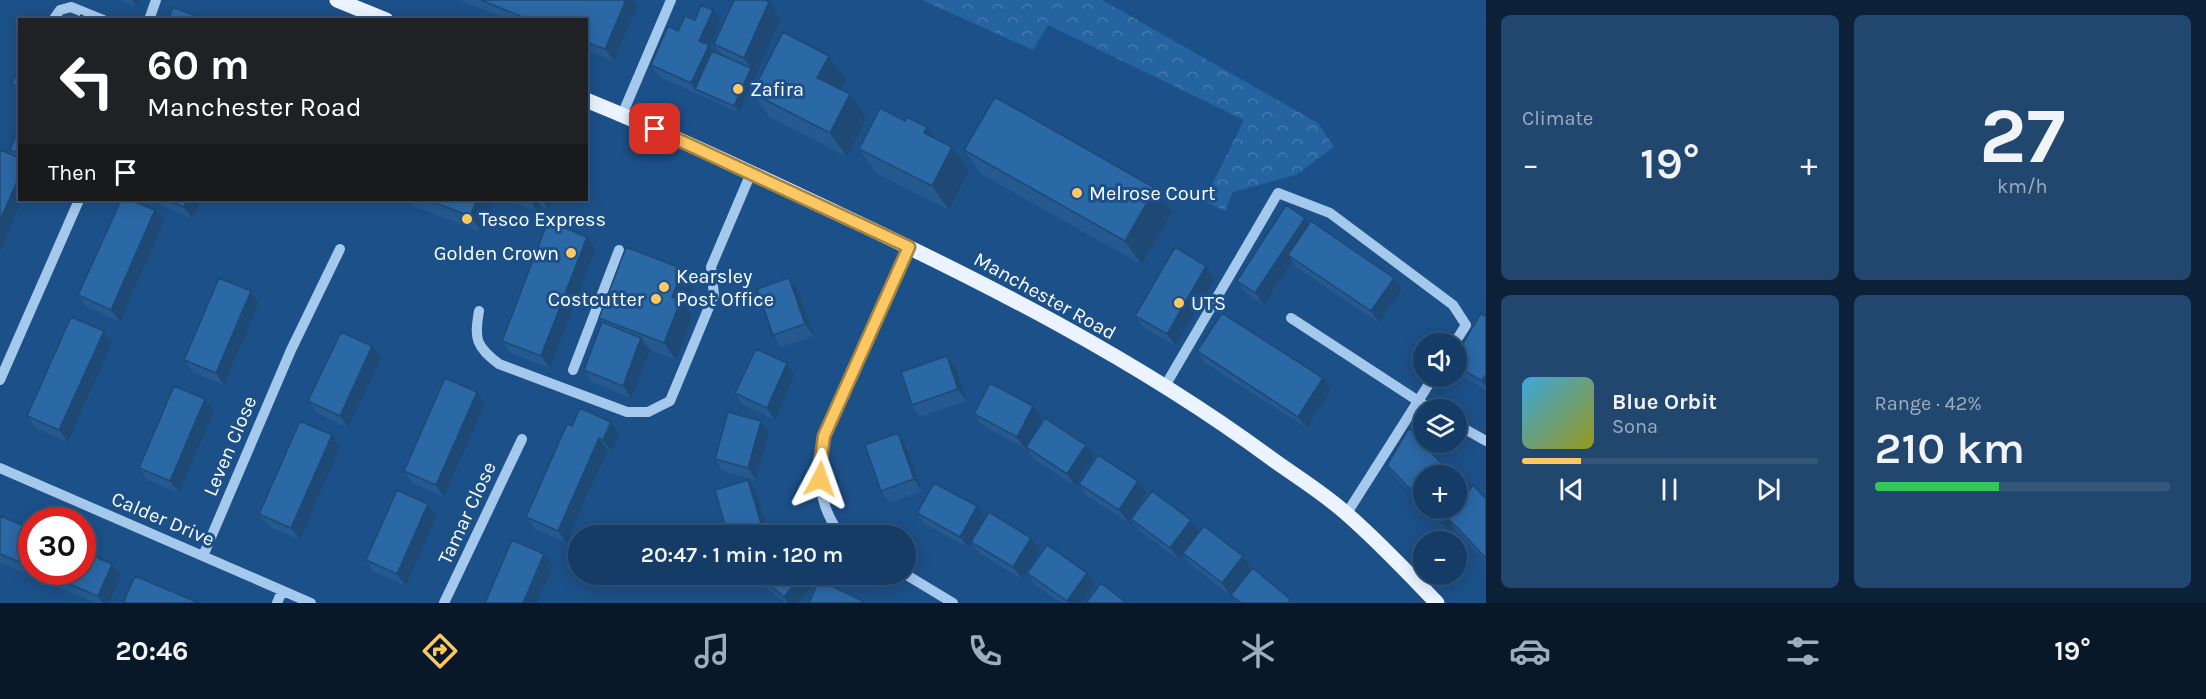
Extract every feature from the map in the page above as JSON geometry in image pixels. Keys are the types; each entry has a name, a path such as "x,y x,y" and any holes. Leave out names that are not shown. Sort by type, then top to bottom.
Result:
{"main road":[{"path":"337,0 381,18"},
{"name":"Manchester Road","path":"588,101 751,173 909,247 1039,314 1165,386 1216,418 1347,513 1437,603"}],"street":[{"path":"150,18 156,0"},
{"path":"622,115 671,0"},
{"path":"54,18 60,10 71,7 98,18"},
{"path":"479,311 476,331 481,350 499,364 627,412 648,412 670,401 714,295 711,267 751,173"},
{"path":"1165,386 1278,193 1330,213 1454,305 1466,324 1461,333"},
{"path":"0,380 79,201"},
{"path":"833,525 828,518 821,493 820,465 824,436 909,247"},
{"name":"Leven Close","path":"203,556 291,350 340,249"},
{"path":"573,370 619,250"},
{"path":"1291,318 1415,399"},
{"path":"1347,513 1413,409"},
{"path":"1467,430 1486,441"},
{"name":"Tamar Close","path":"444,603 522,440"},
{"name":"Calder Drive","path":"0,468 311,603"},
{"path":"916,581 953,603"},
{"path":"277,603 282,591"}],"green space":[{"path":"922,0 1102,0 1318,123 1334,147 1296,175 1233,192 1225,211 1204,201 1244,120 1048,25 1033,50"}],"building":[{"path":"481,0 626,0 605,49 588,43 588,18 525,18"},
{"path":"734,0 769,2 744,58 714,44"},
{"path":"701,5 713,10 699,41 709,45 691,83 651,65 668,26 678,31 685,16 695,20"},
{"path":"173,7 200,18 169,18"},
{"path":"783,32 829,56 817,78 850,94 830,133 752,93"},
{"path":"712,51 751,68 734,106 695,89"},
{"path":"18,70 18,86 12,84"},
{"name":"Melrose Court","path":"995,97 1155,188 1125,241 964,150"},
{"path":"880,108 905,121 906,117 927,127 924,133 952,147 932,186 859,149"},
{"path":"18,131 18,153 10,150"},
{"path":"0,150 18,157 18,180 0,220"},
{"path":"121,201 132,201 155,210 111,310 78,295"},
{"path":"169,201 187,201 184,207"},
{"path":"430,201 477,201 470,216"},
{"path":"1286,205 1305,218 1255,293 1237,281"},
{"path":"548,221 587,237 541,356 502,341"},
{"path":"1311,221 1394,278 1371,311 1288,255"},
{"name":"Costcutter","path":"626,247 683,269 672,297 681,300 664,343 599,318"},
{"path":"1175,247 1206,266 1167,334 1135,316"},
{"path":"219,278 251,291 216,373 184,360"},
{"path":"789,278 805,324 773,335 757,289"},
{"path":"1222,313 1323,378 1298,417 1197,351"},
{"path":"1481,313 1486,317 1486,374 1482,381 1467,372 1467,337"},
{"path":"71,317 104,331 59,430 27,416"},
{"path":"602,322 641,338 623,386 584,370"},
{"path":"341,332 372,346 340,416 308,401"},
{"path":"756,349 787,363 767,408 735,393"},
{"path":"947,356 958,389 912,405 901,372"},
{"path":"445,378 477,392 436,485 404,471"},
{"path":"990,383 1033,406 1017,437 974,414"},
{"path":"174,386 205,399 170,481 139,468"},
{"path":"580,408 611,422 603,440 599,438 558,531 526,517 567,424 572,426"},
{"path":"728,412 761,421 748,468 715,459"},
{"path":"1045,418 1086,445 1067,474 1026,447"},
{"path":"300,421 332,435 291,528 259,514"},
{"path":"1409,428 1413,432 1413,453 1432,453 1443,465 1413,465 1413,492 1387,465"},
{"path":"898,433 914,479 881,491 865,445"},
{"path":"1098,455 1138,481 1119,510 1079,484"},
{"path":"748,480 761,525 725,525 715,490"},
{"path":"934,483 977,506 960,537 917,513"},
{"path":"1473,485 1486,499 1486,558 1467,538 1467,531 1460,531 1449,519 1467,519 1467,491"},
{"path":"397,490 428,504 397,574 366,560"},
{"path":"1152,491 1191,520 1170,548 1131,519"},
{"path":"989,512 1031,538 1013,567 971,542"},
{"path":"0,516 18,523 18,561 0,554"},
{"path":"1204,526 1243,556 1222,583 1183,553"},
{"path":"512,540 544,554 523,603 485,603"},
{"path":"1047,545 1087,573 1067,601 1027,573"},
{"path":"96,557 112,564 98,596 72,585 96,585"},
{"path":"1253,568 1291,600 1288,603 1241,603 1231,595"},
{"path":"135,576 199,603 123,603"},
{"path":"1101,583 1127,603 1086,603"},
{"path":"770,585 794,585 784,597"},
{"path":"817,585 829,585 863,601 862,603 809,603"}],"place":[{"name":"Zafira","path":"738,89"},
{"name":"Melrose Court","path":"1077,193"},
{"name":"Tesco Express","path":"467,219"},
{"name":"Golden Crown","path":"571,253"},
{"name":"Kearsley Post Office","path":"664,287"},
{"name":"Costcutter","path":"656,299"},
{"name":"UTS","path":"1179,303"}],"route":[{"path":"655,129 909,247 824,436 820,479"}]}
